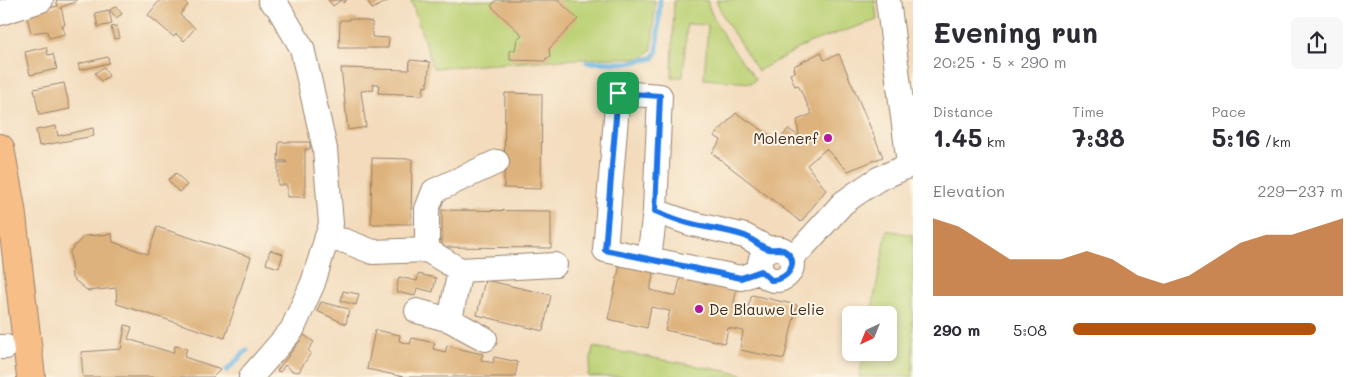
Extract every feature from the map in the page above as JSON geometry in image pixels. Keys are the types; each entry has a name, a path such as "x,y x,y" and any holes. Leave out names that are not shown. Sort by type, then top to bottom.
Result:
{"main road":[{"path":"0,148 11,208 31,377"}],"street":[{"path":"0,13 41,0"},
{"path":"251,377 292,330 313,283 331,224 325,149 302,48 278,7 270,0"},
{"path":"649,259 655,211 660,96 618,93 605,250 741,278 781,256 843,204 878,180 911,164 888,0"},
{"path":"427,250 427,209 434,191 497,162"},
{"path":"655,211 690,223 744,236 781,256"},
{"path":"326,239 345,241 372,252 427,250 460,270 555,266"},
{"path":"450,320 460,270"},
{"path":"417,312 450,320 485,339"}],"green space":[{"path":"411,0 655,0 652,49 643,58 564,60 433,68"},
{"path":"674,0 707,0 721,31 756,79 751,83 704,79 708,25 687,24 683,77 672,77"},
{"path":"716,0 875,0 877,20 811,42 758,71 725,20"},
{"path":"887,230 913,235 913,377 859,377 862,361 898,361 898,306 873,306"},
{"path":"593,347 742,374 741,377 588,377"}],"building":[{"path":"56,0 76,0 76,2 61,7 65,25 62,25 65,34 49,38 47,31 31,33 26,13 58,6"},
{"path":"160,0 186,0 185,2 188,5 180,15 195,28 184,41 176,34 174,37 148,15"},
{"path":"328,0 341,0 333,6"},
{"path":"367,0 390,0 372,9"},
{"path":"496,0 560,0 578,19 549,49 550,58 546,58 546,61 510,60 510,50 515,50 517,39 522,35 491,6"},
{"path":"116,6 122,14 116,18 110,10"},
{"path":"109,10 112,24 98,27 95,13"},
{"path":"349,18 372,22 372,37 389,38 388,48 339,48 340,20 349,20"},
{"path":"117,26 120,38 114,39 111,27"},
{"path":"46,47 48,55 53,54 57,69 30,75 25,52"},
{"name":"Molenerf","path":"821,52 824,60 839,54 883,157 848,171 826,149 807,165 826,190 801,222 712,153 721,140 714,136 736,113 779,141 788,129 799,136 797,120 812,114 798,85 795,86 790,74 795,72 794,66"},
{"path":"108,57 109,63 80,70 78,64"},
{"path":"410,60 430,62 427,87 424,86 423,95 378,93 379,84 373,84 374,90 361,91 366,127 348,130 341,68 409,70"},
{"path":"104,67 109,76 101,81 95,73"},
{"path":"64,83 70,109 39,115 34,89"},
{"path":"505,93 542,94 541,189 504,188"},
{"path":"56,126 58,136 93,128 94,136 39,146 36,130"},
{"path":"279,142 310,142 310,149 305,149 305,197 287,197 287,185 278,185 278,163 287,163 286,161 278,161"},
{"path":"372,158 412,159 411,224 371,224"},
{"path":"176,173 187,185 179,192 168,180"},
{"path":"442,210 551,211 551,248 442,247"},
{"path":"157,227 251,257 225,338 117,304 116,288 88,291 72,278 70,251 84,236 112,234 113,242 148,254"},
{"path":"270,250 283,254 279,268 266,264"},
{"name":"De Blauwe Lelie","path":"621,260 655,267 650,290 676,296 681,275 737,287 733,307 747,310 752,295 797,305 784,359 740,350 743,331 728,328 725,343 665,330 670,311 651,307 647,328 608,319"},
{"path":"418,274 436,278 433,292 417,288 415,296 396,292 399,277 417,281"},
{"path":"485,280 551,295 543,331 477,315"},
{"path":"343,291 359,294 356,305 341,301"},
{"path":"321,302 349,309 346,324 317,311"},
{"path":"125,325 132,327 128,339 173,353 175,346 181,347 187,349 184,357 221,369 213,377 83,377 81,352 121,349"},
{"path":"375,330 400,335 399,341 410,344 412,338 435,343 433,349 445,352 447,346 483,354 481,360 493,363 494,357 518,362 515,377 404,377 367,369"},
{"path":"304,335 314,342 308,350 311,353 299,372 292,371 285,365 280,372 277,371"}],"waterway":[{"path":"587,62 628,63 653,58 657,52 660,0"},
{"path":"227,370 247,350"}],"place":[{"name":"Molenerf","path":"828,138"},
{"name":"De Blauwe Lelie","path":"699,309"}],"route":[{"path":"618,93 660,96 655,211 690,223 744,236 769,250 777,248 787,252 792,262 790,272 786,276 782,279 771,280 762,274 761,271 741,278 605,250 618,93"}]}
